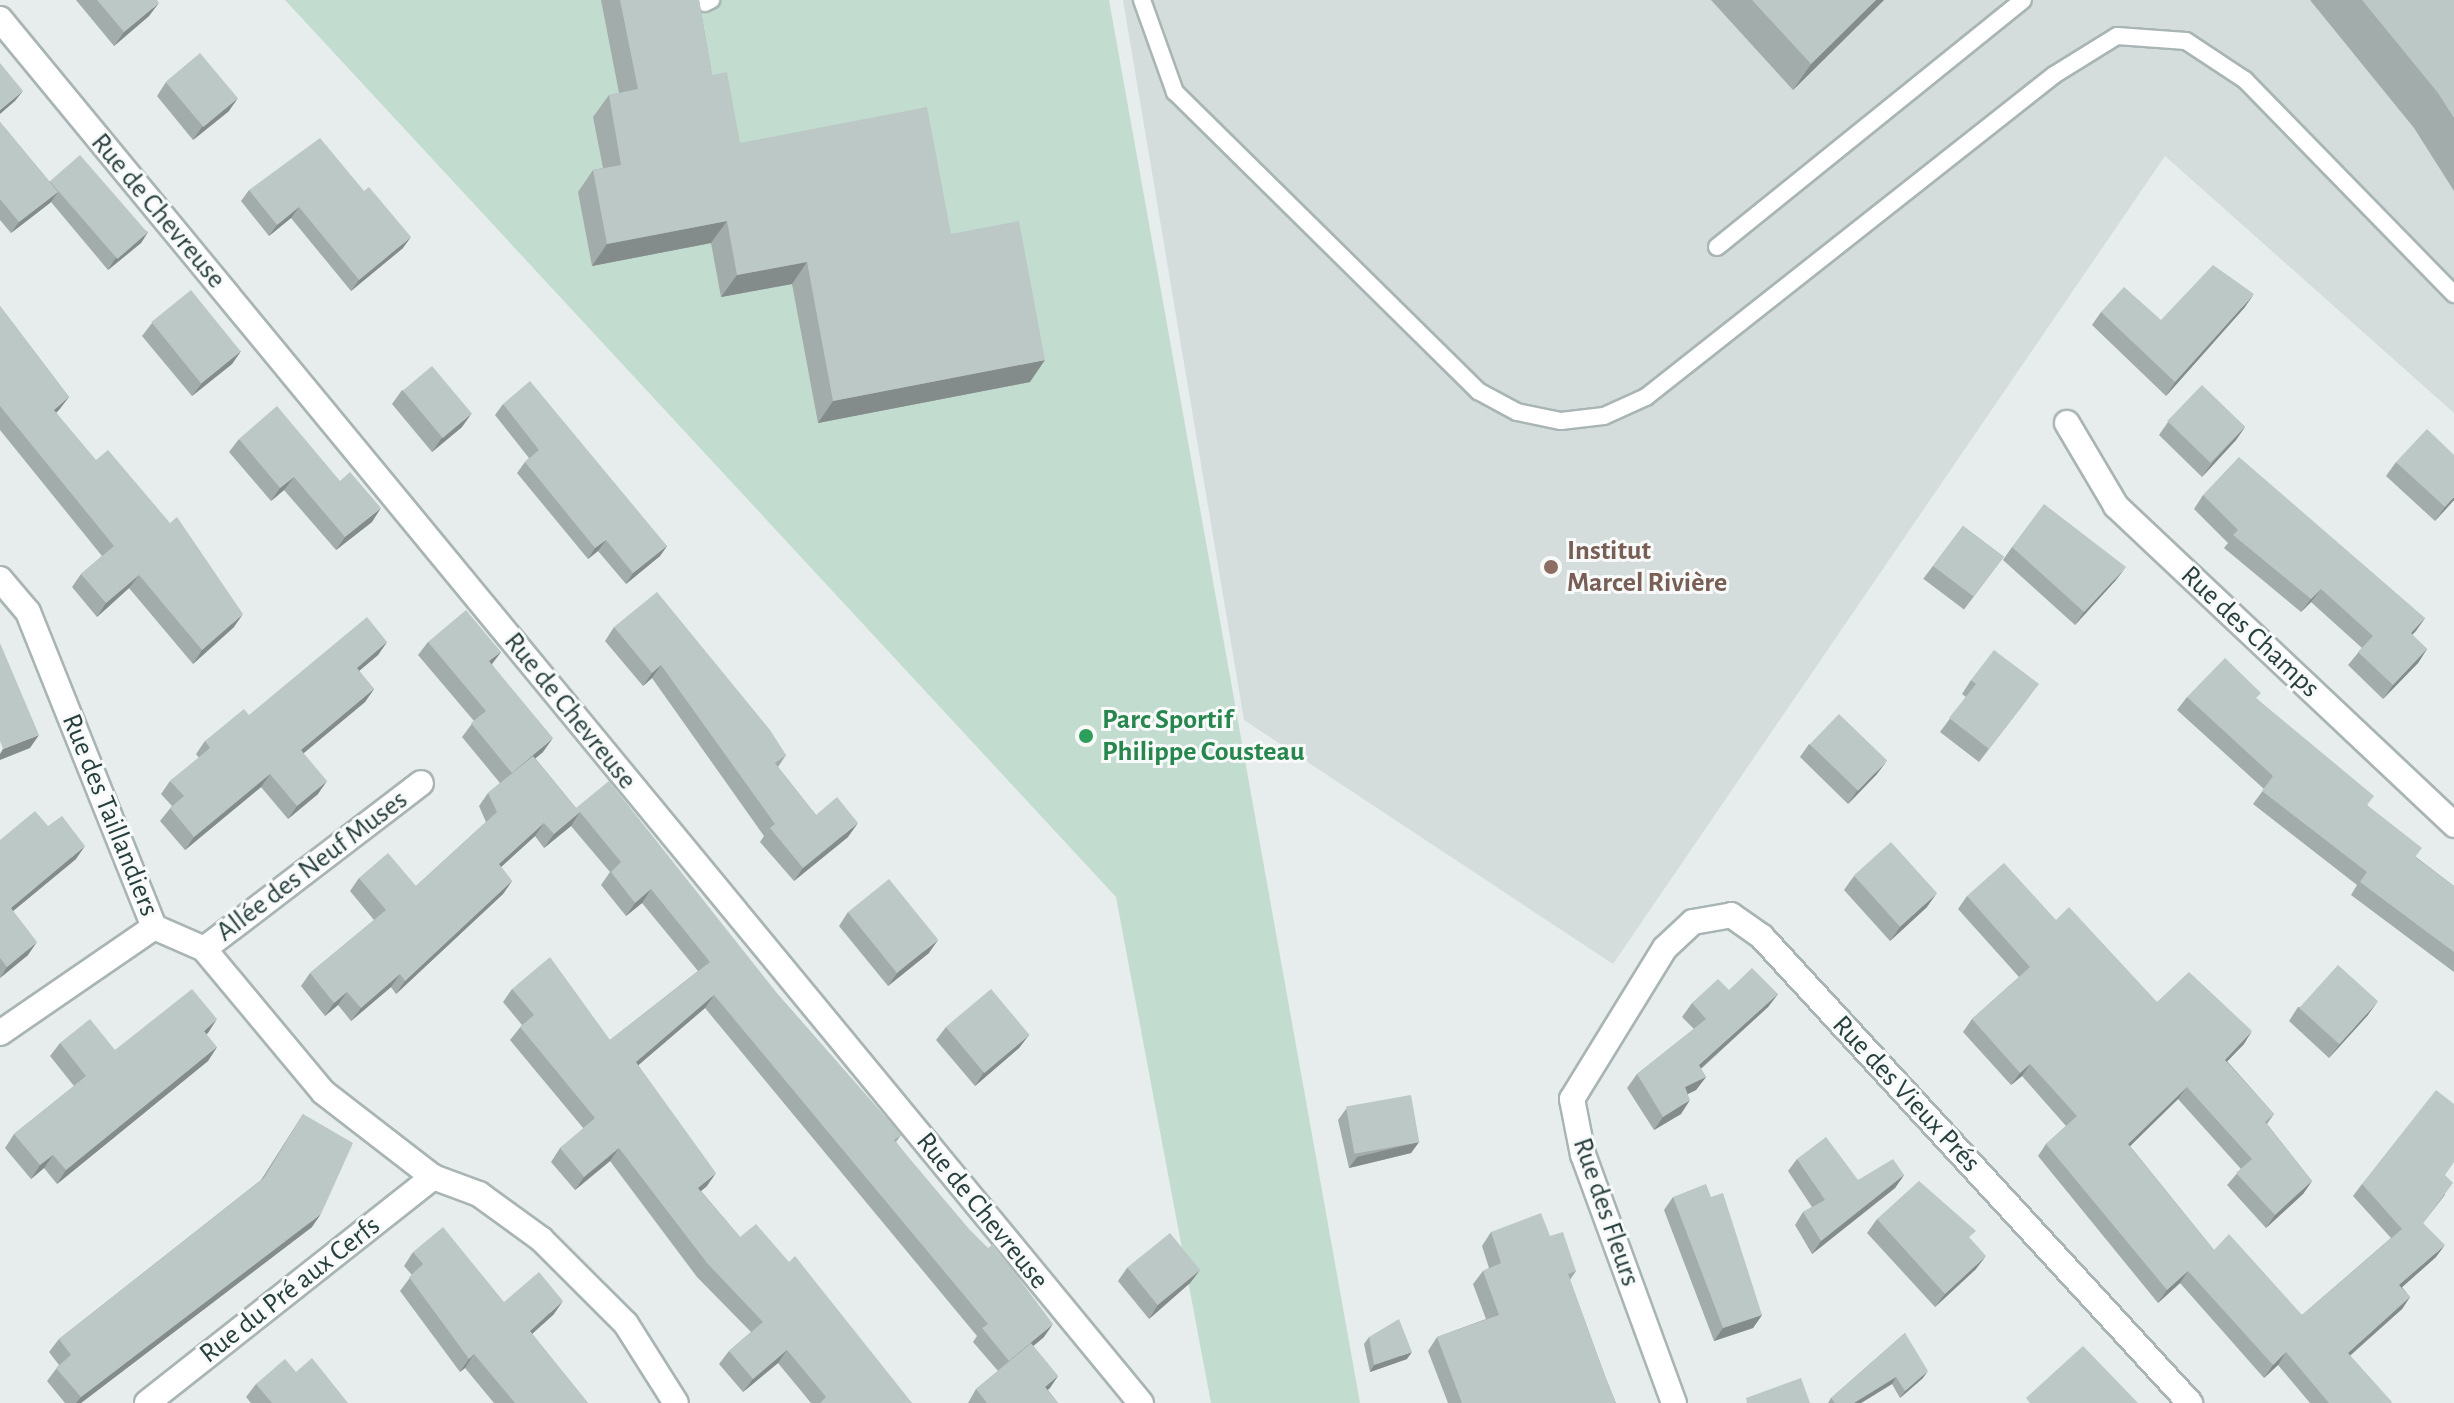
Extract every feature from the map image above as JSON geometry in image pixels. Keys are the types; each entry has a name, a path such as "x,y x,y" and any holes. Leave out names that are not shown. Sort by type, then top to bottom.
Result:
{"street":[{"name":"Rue de Chevreuse","path":"0,19 1141,1403"},
{"name":"Rue des Champs","path":"2067,423 2116,506 2454,825"},
{"name":"Rue des Taillandiers","path":"0,579 28,612 154,927 204,949 323,1092 433,1177 479,1194 541,1239 626,1324 676,1403"},
{"name":"Allée des Neuf Muses","path":"204,949 421,783"},
{"name":"Rue des Vieux Prés","path":"1617,1028 1665,948 1693,922 1731,915 1762,937 2190,1403"},
{"path":"0,1033 154,927"},
{"name":"Rue des Fleurs","path":"1617,1028 1572,1099 1583,1155 1674,1403"},
{"name":"Rue du Pré aux Cerfs","path":"147,1403 433,1177"}],"lane":[{"path":"1142,0 1175,92 1478,391 1517,412 1561,421 1604,416 1646,397 2054,75 2117,36 2186,41 2245,80 2454,294"},
{"path":"1717,247 2023,0"}],"shaded area":[{"name":"Institut Marcel Rivière","path":"1123,0 2454,0 2454,413 2165,156 1613,964 1244,720"}],"green space":[{"name":"Parc Sportif Philippe Cousteau","path":"285,0 1109,0 1360,1403 1211,1403 1116,897"}],"building":[{"path":"97,0 157,0 159,3 124,32"},
{"path":"620,0 699,0 712,75 727,72 740,143 927,107 951,234 1019,221 1045,360 833,401 807,262 737,275 727,221 607,244 593,170 621,165 609,95 638,89"},
{"path":"1752,0 1876,0 1811,64"},
{"path":"2362,0 2454,0 2454,118 2438,93"},
{"path":"200,53 238,98 203,127 166,82"},
{"path":"0,63 23,91 0,110"},
{"path":"0,122 58,192 19,222 0,199"},
{"path":"320,138 364,191 369,187 411,237 359,280 299,207 277,225 249,190"},
{"path":"80,155 148,233 117,259 50,181"},
{"path":"2213,265 2254,294 2175,382 2101,312 2124,287 2161,320"},
{"path":"191,290 241,351 201,383 151,322"},
{"path":"0,306 69,397 54,410 96,460 108,450 170,523 177,517 243,614 202,650 139,575 106,603 81,574 114,546 0,406"},
{"path":"432,366 472,413 443,438 403,390"},
{"path":"530,381 667,546 633,573 606,540 595,548 525,462 539,450 503,404"},
{"path":"2202,385 2245,427 2210,463 2167,421"},
{"path":"277,406 340,481 350,472 381,508 345,537 294,477 280,488 239,439"},
{"path":"2427,429 2454,455 2454,497 2445,507 2396,462"},
{"path":"2239,457 2425,618 2411,633 2427,649 2393,685 2358,652 2373,636 2321,589 2311,599 2233,535 2238,530 2203,495"},
{"path":"2044,504 2126,567 2084,612 2012,547"},
{"path":"1963,526 2004,557 1974,597 1933,566"},
{"path":"657,592 770,730 786,755 775,763 816,815 837,797 858,823 803,868 770,828 775,824 661,665 652,673 614,627"},
{"path":"466,610 501,652 489,661 553,738 512,773 471,723 486,711 428,642"},
{"path":"367,617 387,642 357,668 374,689 301,750 327,781 297,806 270,774 194,837 170,808 184,796 170,781 210,748 205,741 244,709 249,715"},
{"path":"0,643 39,735 3,749 0,741"},
{"path":"1994,650 2039,684 1989,749 1949,718 1976,684 1971,680"},
{"path":"2225,658 2261,693 2256,698 2374,796 2367,805 2422,848 2415,857 2454,886 2454,952 2360,882 2367,872 2262,791 2273,776 2187,697"},
{"path":"1839,714 1887,761 1858,791 1810,744"},
{"path":"533,756 576,808 609,781 780,997 901,1135 894,1140 969,1229 988,1248 993,1244 1053,1324 1009,1361 982,1328 988,1324 714,995 636,1062 716,1173 698,1188 740,1237 756,1224 789,1262 795,1256 912,1403 820,1403 826,1397 787,1350 753,1379 729,1351 763,1322 707,1263 619,1148 584,1177 560,1148 595,1118 520,1027 534,1015 512,989 550,957 610,1040 710,962 651,889 635,903 611,872 621,862 580,812 554,834 544,823 499,864 512,881 405,981 400,974 361,1008 347,992 334,1003 310,973 386,910 359,878 388,853 416,886 497,812 488,793"},
{"path":"35,811 48,826 62,816 85,846 11,908 37,942 7,967 0,958 0,840"},
{"path":"1891,842 1937,893 1900,927 1854,875"},
{"path":"2004,863 2056,920 2069,907 2157,1002 2189,972 2252,1031 2225,1060 2274,1114 2265,1122 2312,1181 2275,1215 2236,1173 2252,1159 2187,1087 2128,1144 2214,1250 2229,1234 2302,1315 2402,1229 2362,1184 2436,1090 2454,1104 2454,1162 2445,1175 2453,1183 2423,1223 2445,1245 2399,1285 2410,1297 2348,1353 2391,1403 2329,1403 2286,1352 2273,1365 2188,1271 2167,1290 2046,1144 2077,1116 2030,1064 2020,1073 1972,1019 2030,967 1967,896"},
{"path":"889,879 938,940 897,973 848,912"},
{"path":"2338,965 2378,1001 2339,1044 2299,1008"},
{"path":"1752,968 1778,994 1699,1065 1706,1077 1685,1087 1690,1100 1663,1117 1637,1074 1706,1019 1692,1003 1718,979 1729,990"},
{"path":"192,989 217,1019 204,1031 217,1047 66,1170 53,1155 40,1165 14,1134 86,1076 60,1043 90,1019 115,1050"},
{"path":"991,989 1030,1035 984,1073 946,1027"},
{"path":"1411,1095 1419,1142 1354,1154 1346,1106"},
{"path":"303,1114 353,1143 321,1214 81,1397 56,1368 71,1355 59,1339 264,1178"},
{"path":"1826,1137 1858,1180 1893,1159 1904,1175 1821,1241 1803,1212 1825,1200 1797,1159"},
{"path":"1919,1181 1976,1231 1969,1237 1986,1256 1945,1294 1877,1219"},
{"path":"1706,1184 1711,1197 1723,1193 1762,1315 1723,1328 1673,1197"},
{"path":"1541,1213 1550,1236 1563,1232 1576,1271 1568,1274 1616,1403 1462,1403 1437,1337 1499,1315 1483,1271 1501,1263 1491,1232"},
{"path":"443,1227 504,1302 539,1272 563,1301 530,1331 588,1403 515,1403 474,1354 469,1359 409,1277 423,1264 413,1252"},
{"path":"1170,1233 1200,1270 1157,1305 1127,1268"},
{"path":"1399,1319 1412,1352 1374,1365 1369,1337"},
{"path":"1905,1333 1928,1371 1905,1391 1896,1377 1854,1403 1835,1403 1831,1398"},
{"path":"1031,1343 1058,1376 1045,1387 1058,1403 987,1403 976,1389"},
{"path":"2083,1346 2138,1403 2030,1403 2026,1398"},
{"path":"312,1358 348,1403 272,1403 256,1384 285,1359 296,1372"},
{"path":"1801,1378 1810,1403 1747,1403 1746,1398"}],"place":[{"name":"Institut Marcel Rivière","path":"1551,567"},
{"name":"Parc Sportif Philippe Cousteau","path":"1086,736"}]}
